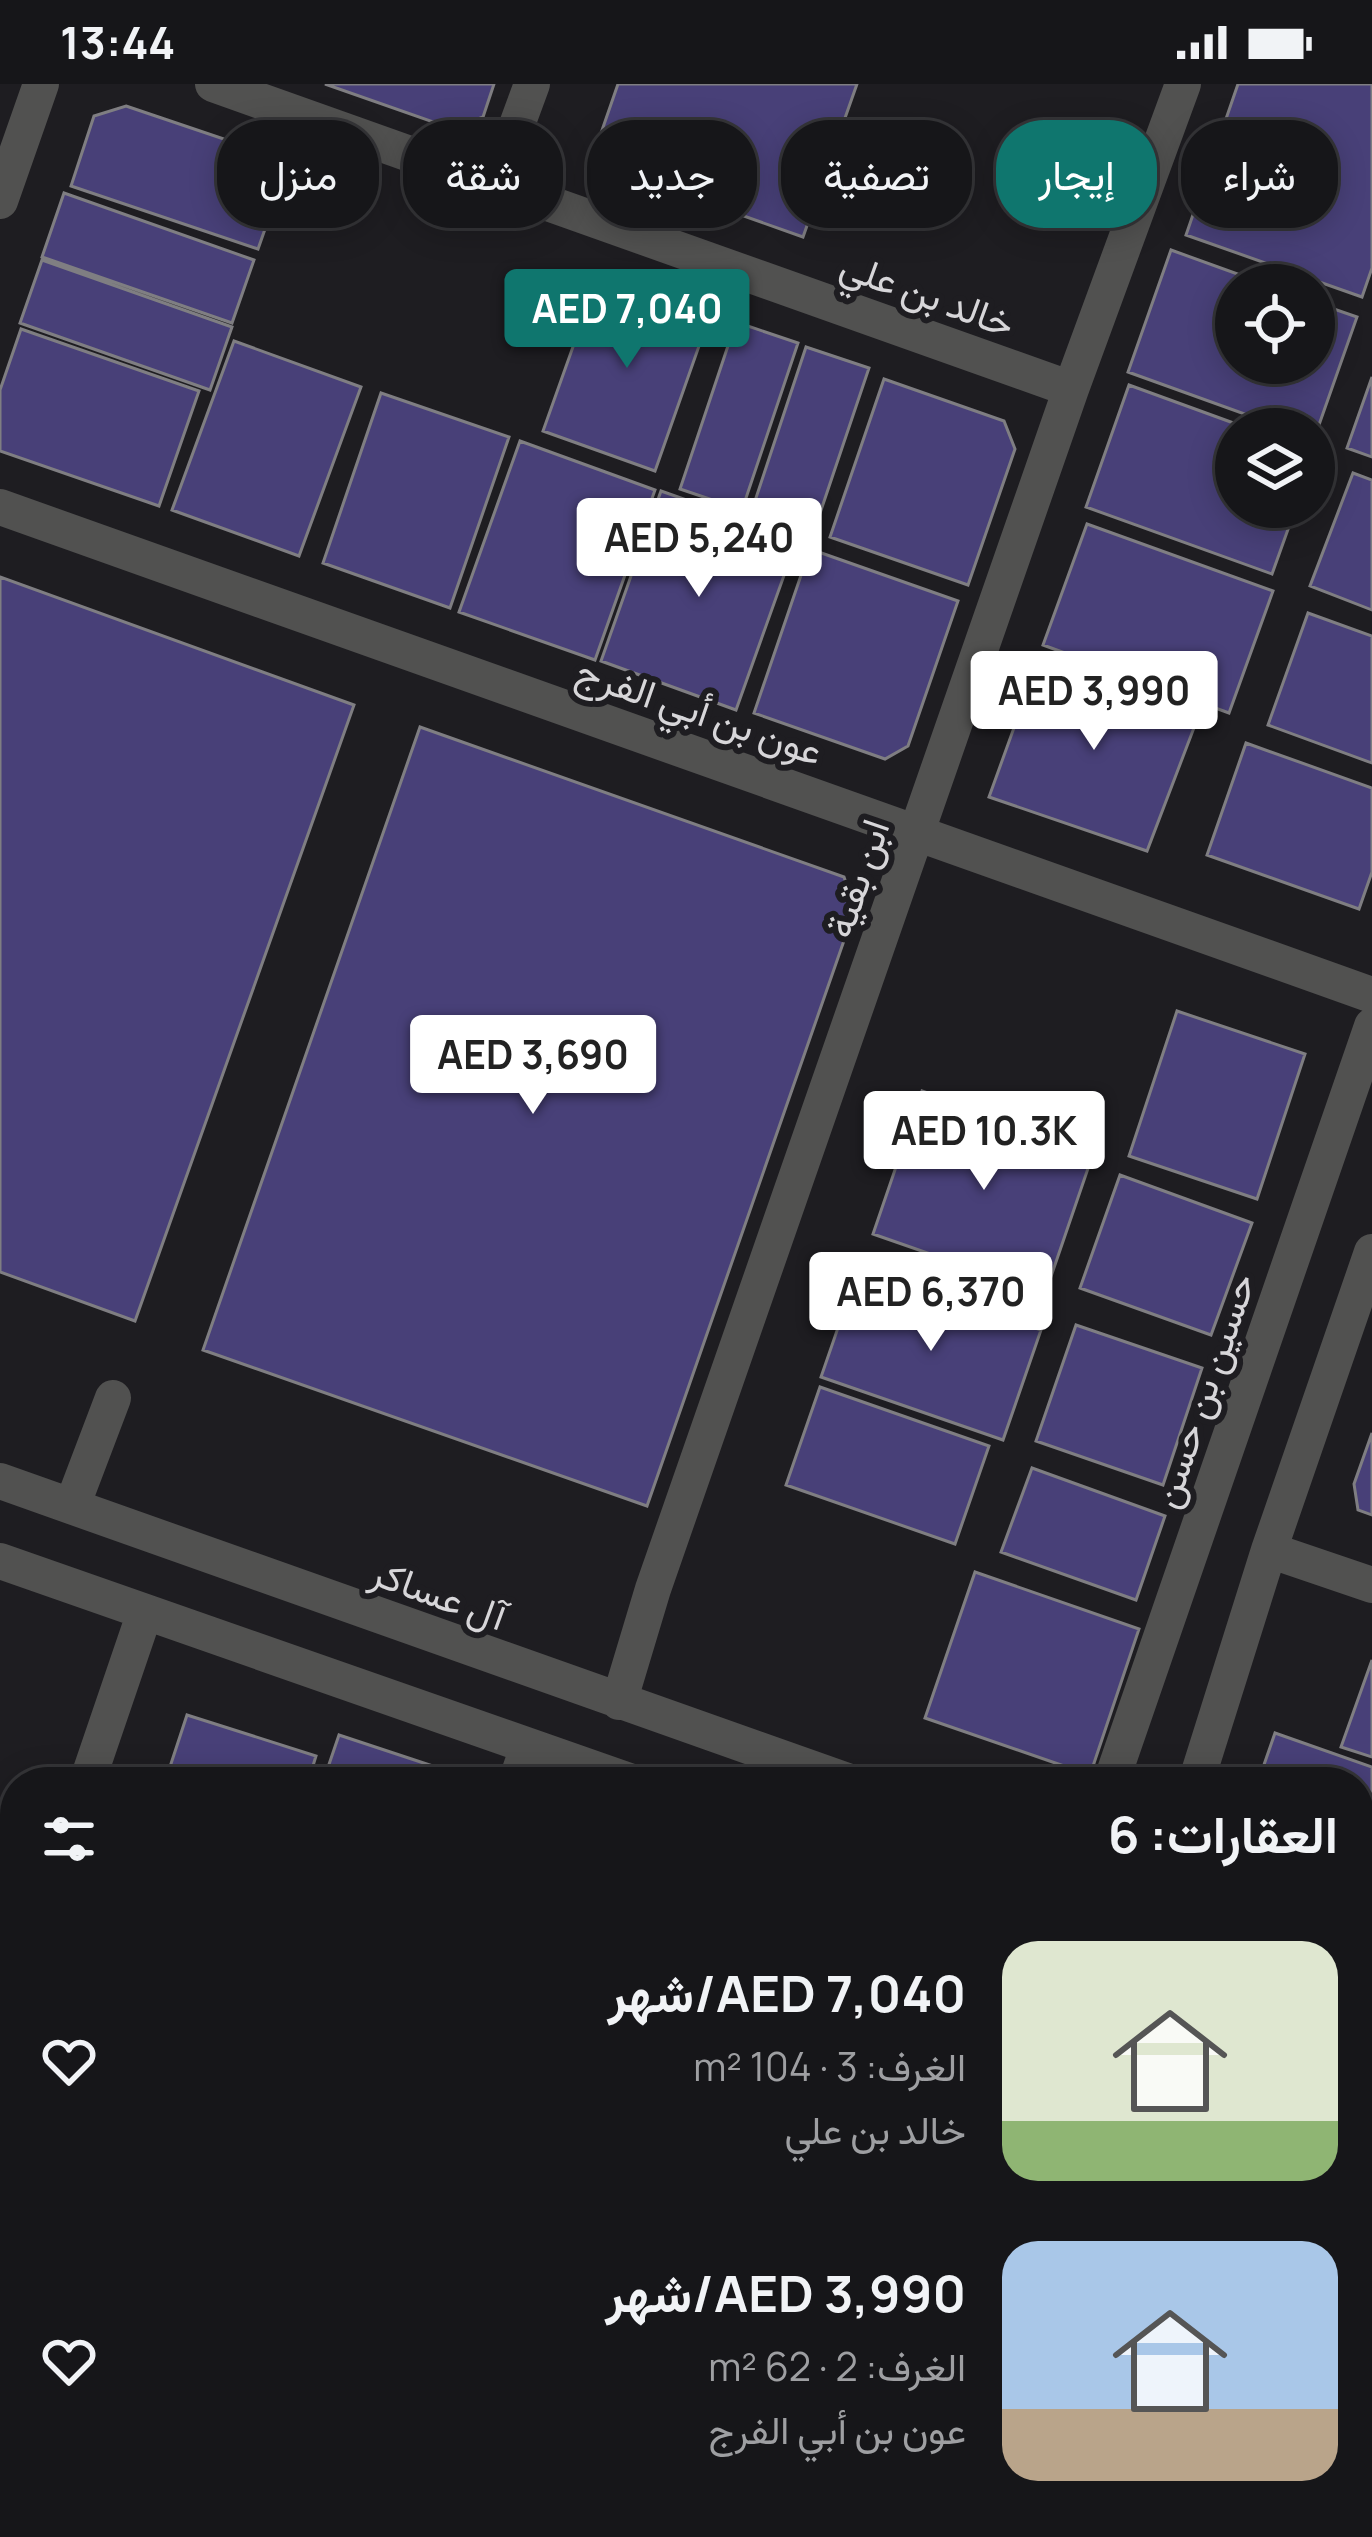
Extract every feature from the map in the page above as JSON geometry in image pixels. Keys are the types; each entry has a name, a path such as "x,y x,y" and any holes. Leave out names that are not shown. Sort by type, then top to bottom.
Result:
{"street":[{"path":"0,201 41,84"},
{"name":"خالد بن علي","path":"213,84 403,150"},
{"path":"519,120 532,84"},
{"name":"ابن بقية","path":"619,1702 653,1589 1071,389 1183,84"},
{"name":"خالد بن علي","path":"563,206 1071,389"},
{"name":"عون بن أبي الفرج","path":"0,507 1372,994"},
{"name":"حسين بن حسن","path":"1117,1767 1372,1026"},
{"path":"1201,1767 1269,1550 1372,1252"},
{"path":"72,1506 112,1398"},
{"name":"آل عساكر","path":"0,1481 807,1767"},
{"path":"1269,1550 1372,1585"},
{"path":"0,1562 587,1767"},
{"path":"92,1767 146,1612"},
{"path":"521,1767 528,1747"}],"building":[{"path":"325,84 494,84 483,117 427,120"},
{"path":"618,84 857,84 844,120 781,120 781,228 806,228 803,237 757,221 757,120 606,120"},
{"path":"1238,84 1372,84 1372,268 1362,297 1335,287 1335,264 1268,264 1186,235 1188,228 1338,228 1338,120 1226,120"},
{"path":"126,106 217,137 217,228 265,228 258,249 71,186 94,116"},
{"path":"64,193 254,260 232,323 42,257"},
{"path":"1171,250 1215,266 1215,384 1333,384 1325,408 1228,408 1128,372"},
{"path":"42,260 232,327 210,390 20,323"},
{"path":"600,271 711,312 655,471 543,431"},
{"path":"1335,309 1357,317 1335,379"},
{"path":"736,322 798,343 742,510 680,489"},
{"path":"21,329 199,391 159,506 0,451 0,390"},
{"path":"234,341 361,387 299,556 172,510"},
{"path":"806,347 869,368 813,534 751,513"},
{"path":"1372,377 1372,457 1347,448"},
{"path":"884,379 1004,421 1015,449 968,585 830,537"},
{"path":"1129,385 1215,416 1215,528 1288,528 1272,574 1086,507"},
{"path":"381,393 509,437 450,608 323,563"},
{"path":"520,441 655,490 595,660 459,612"},
{"path":"1353,473 1372,480 1372,610 1310,586"},
{"path":"661,491 797,539 736,710 601,661"},
{"path":"1087,524 1273,591 1229,713 1043,645"},
{"path":"810,549 958,601 908,746 885,759 754,713"},
{"path":"0,577 354,705 135,1321 0,1272"},
{"path":"1308,613 1372,636 1372,763 1268,725"},
{"path":"1041,653 1200,712 1147,851 989,797"},
{"path":"420,727 844,877 855,909 647,1506 203,1350"},
{"path":"1246,743 1372,788 1372,872 1359,909 1207,855"},
{"path":"1177,1011 1305,1054 1257,1199 1129,1156"},
{"path":"922,1091 1094,1151 1045,1294 873,1234"},
{"path":"1120,1175 1252,1223 1211,1335 1080,1288"},
{"path":"859,1267 1041,1330 1003,1440 821,1377"},
{"path":"1076,1325 1202,1368 1163,1485 1036,1441"},
{"path":"820,1387 989,1446 955,1544 786,1485"},
{"path":"1372,1433 1372,1515 1358,1510 1354,1484"},
{"path":"1032,1468 1165,1516 1136,1600 1001,1552"},
{"path":"975,1572 1139,1629 1093,1767 1067,1767 925,1718"},
{"path":"1372,1660 1372,1757 1341,1747"},
{"path":"187,1715 316,1756 313,1767 170,1767"},
{"path":"1275,1733 1372,1767 1263,1767"},
{"path":"339,1735 436,1767 328,1767"}]}
